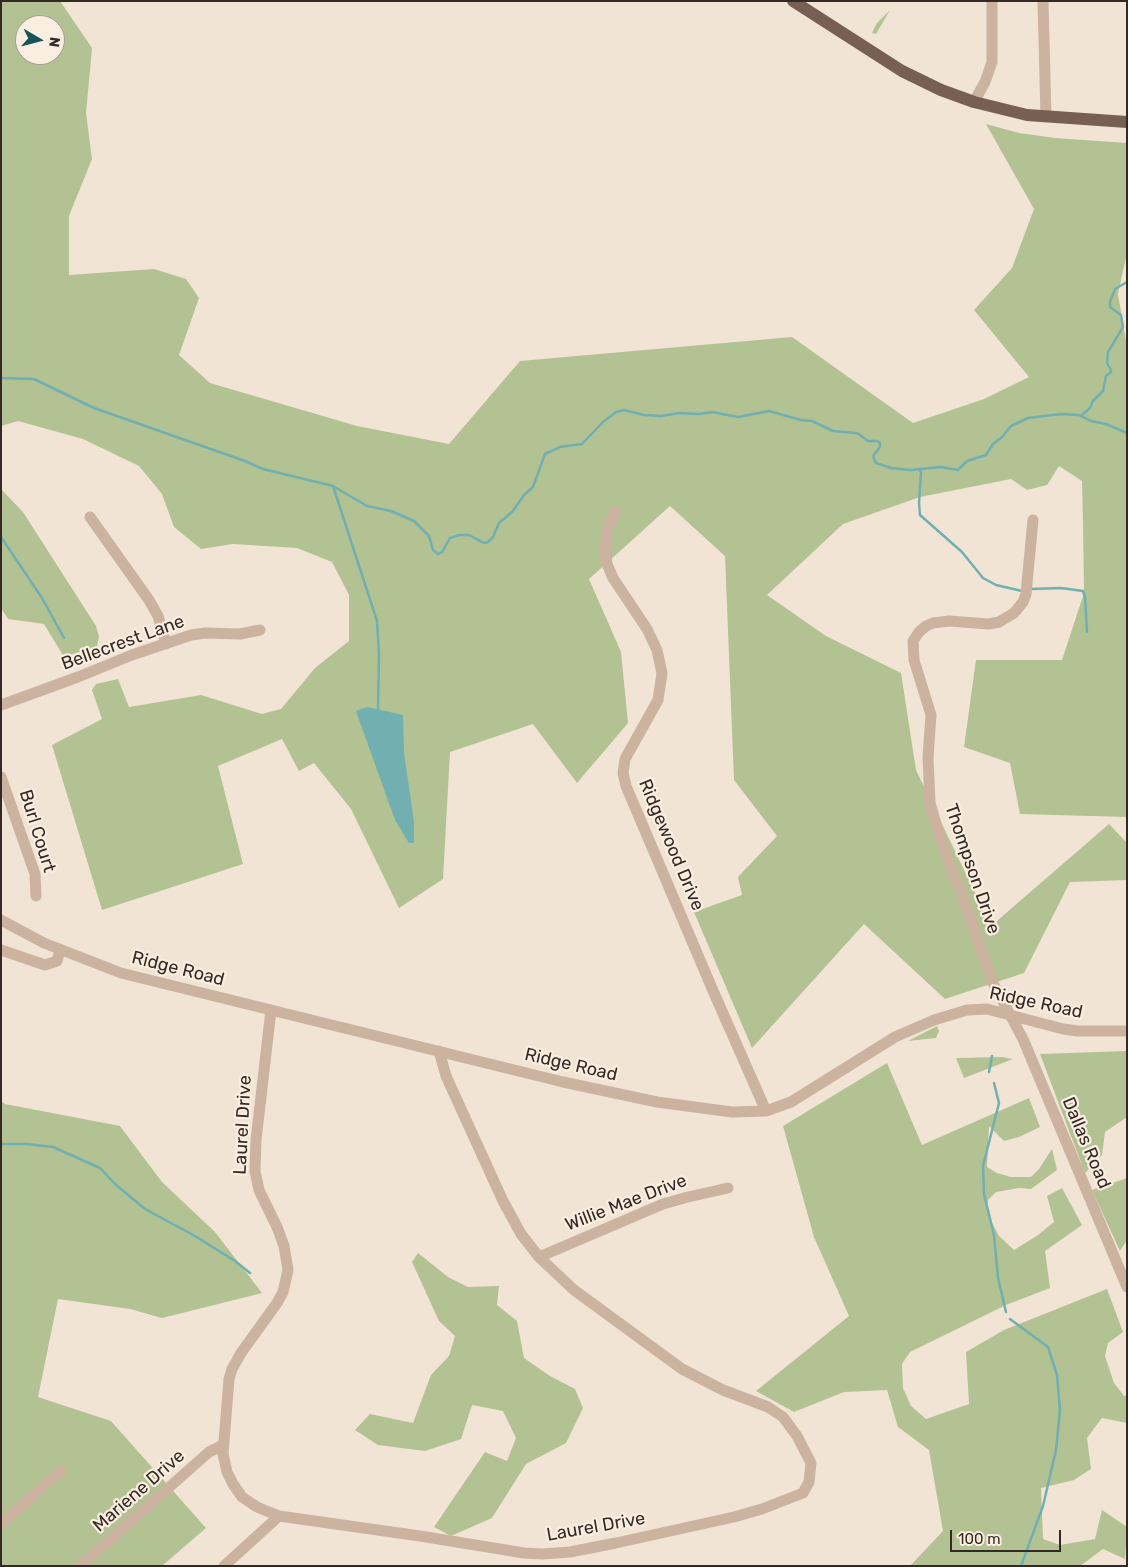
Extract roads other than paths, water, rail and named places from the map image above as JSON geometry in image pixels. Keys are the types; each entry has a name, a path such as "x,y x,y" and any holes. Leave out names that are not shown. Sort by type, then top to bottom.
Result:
{"main road":[{"path":"793,1 902,71 940,90 974,102 1027,115 1127,122"}],"street":[{"path":"974,102 985,82 992,62 992,1"},
{"path":"1043,1 1046,117"},
{"name":"Ridgewood Drive","path":"616,512 607,530 605,549 607,564 613,578 650,636 660,657 662,673 658,700 625,759 622,773 714,993 766,1111"},
{"path":"90,517 149,600 158,616 166,644"},
{"name":"Thompson Drive","path":"1010,1015 993,983 933,816 928,786 931,715 914,660 912,646 919,632 933,623 949,620 989,624 999,622 1014,613 1023,602 1026,594 1033,520"},
{"name":"Bellecrest Lane","path":"1,705 191,635 205,633 240,634 260,630"},
{"name":"Burl Court","path":"1,777 35,874 36,896"},
{"name":"Ridge Road","path":"1,920 60,950 121,973 563,1082 657,1102 732,1112 766,1111 778,1107 800,1097 895,1037 934,1020 967,1010 987,1009 1063,1029 1097,1032 1127,1031"},
{"path":"1,950 45,965 57,960 60,950"},
{"name":"Laurel Drive","path":"271,1010 254,1171 259,1190 277,1226 284,1246 288,1270 283,1292 241,1353 232,1369 228,1389 223,1445 225,1466 237,1490 249,1502 257,1508 279,1516 524,1553 555,1554 616,1543 734,1517 794,1498 806,1490 812,1472 811,1463 797,1436 783,1416 768,1407 723,1390 682,1369 574,1290 539,1257 521,1234 503,1201 446,1076 439,1052"},
{"name":"Dallas Road","path":"1010,1015 1023,1038 1127,1287"},
{"name":"Willie Mae Drive","path":"539,1257 663,1204 728,1188"},
{"name":"Mariene Drive","path":"80,1566 209,1452 223,1445"},
{"path":"1,1524 61,1472"},
{"path":"224,1566 279,1516"}],"water":[{"path":"367,707 403,715 404,753 414,822 414,843 409,843 395,820 356,711"}],"waterway":[{"path":"1081,416 1103,391 1106,376 1111,372 1107,363 1108,352 1123,327 1121,315 1110,307 1110,302 1115,289 1127,282"},
{"path":"1,378 34,379 94,408 263,469 333,486 367,506 391,511 414,521 429,536 433,550 438,554 442,552 450,538 459,535 469,535 484,543 488,542 493,537 499,523 513,511 524,495 533,487 545,454 560,447 582,444 603,422 616,412 624,410 644,415 661,416 679,413 699,414 712,412 738,417 769,411 801,420 812,421 833,431 857,433 868,441 877,441 880,443 880,447 873,456 876,463 891,468 910,470 941,467 958,470 967,461 986,455 993,444 1011,426 1028,418 1061,414 1079,415 1127,433"},
{"path":"919,469 921,472 920,515 962,552 983,578 996,585 1022,591"},
{"path":"333,486 377,621 379,653 378,710"},
{"path":"1,537 42,598 64,638"},
{"path":"1031,589 1061,588 1083,591 1087,632"},
{"path":"989,1072 992,1056"},
{"path":"994,1083 999,1103 983,1166 984,1194 994,1235 998,1278 1006,1312"},
{"path":"1,1144 53,1147 100,1168 115,1184 145,1209 195,1236 235,1261 250,1273"},
{"path":"1010,1319 1048,1347 1057,1375 1060,1410 1056,1450 1043,1506 1021,1566"}]}
